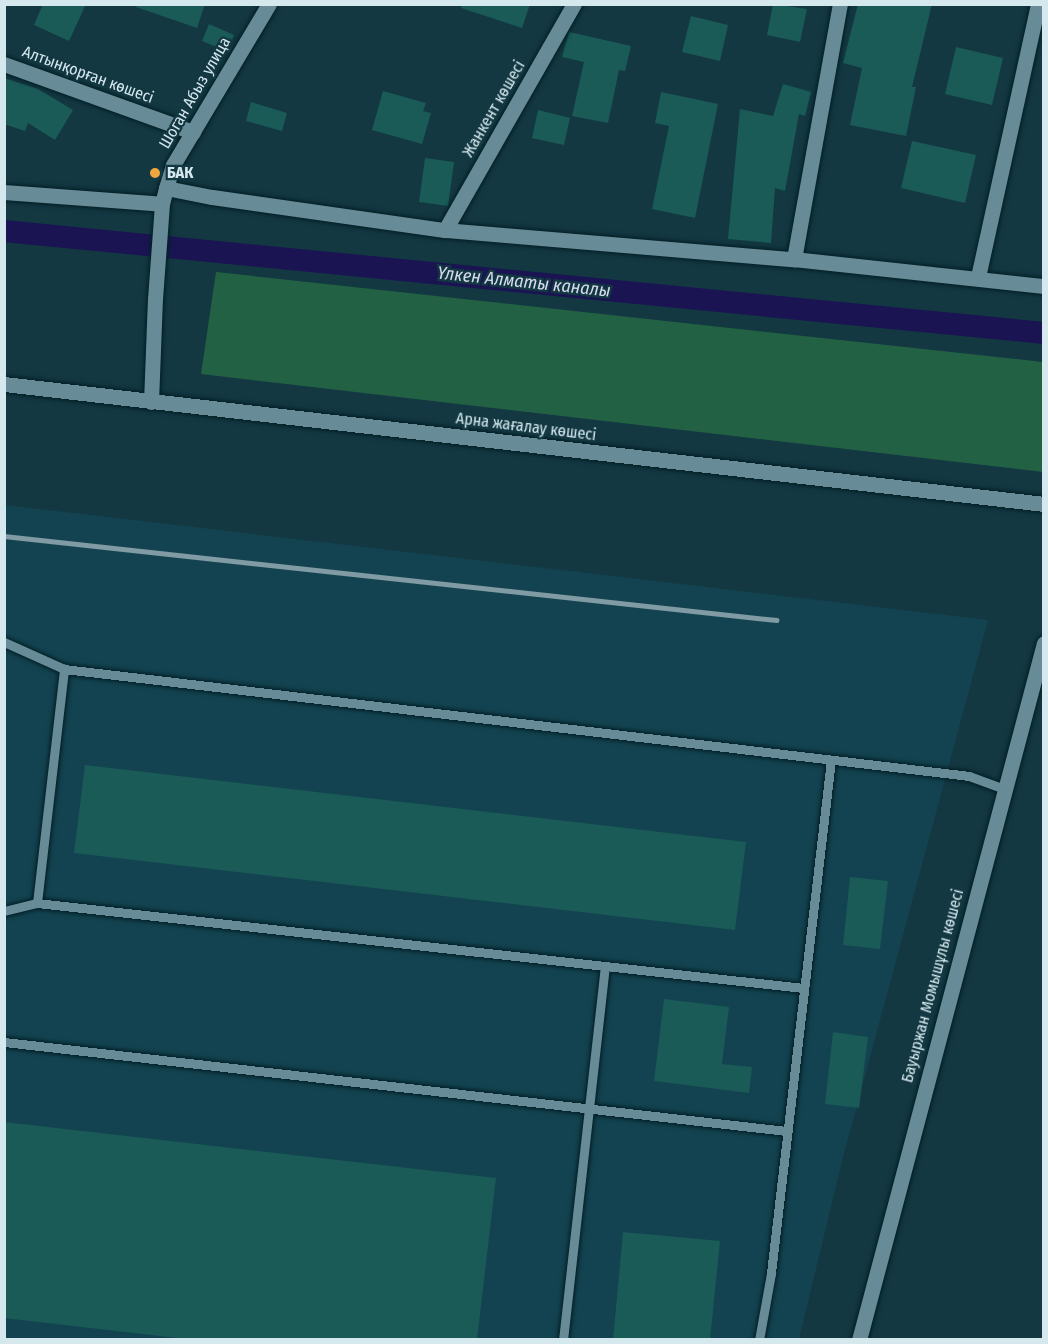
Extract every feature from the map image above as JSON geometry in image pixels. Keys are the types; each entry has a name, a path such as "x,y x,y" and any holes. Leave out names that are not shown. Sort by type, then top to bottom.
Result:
{"street":[{"name":"Шоган Абыз улица","path":"151,402 155,299 162,204 166,188 173,165 268,4"},
{"name":"Жанкент көшесі","path":"445,230 574,4"},
{"path":"795,259 840,4"},
{"path":"978,277 1038,4"},
{"name":"Алтынқорған көшесі","path":"4,64 193,132"},
{"path":"166,188 212,197 445,230 795,259 978,277 1044,286"},
{"path":"4,192 162,204"},
{"name":"Арна жағалау көшесі","path":"4,384 1044,504"},
{"name":"Бауыржан Момышұлы көшесі","path":"859,1340 1044,643"}],"lane":[{"path":"4,642 64,669 969,776 1004,789"},
{"path":"37,903 64,669"},
{"path":"759,1340 771,1273 831,760"},
{"path":"4,911 37,903 803,988"},
{"path":"563,1340 604,966"},
{"path":"4,1042 786,1131"}],"shaded area":[{"path":"5,505 988,620 843,1157 799,1339 5,1340"}],"green space":[{"path":"216,272 1043,362 1043,472 201,374"}],"building":[{"path":"43,4 86,4 69,41 34,25"},
{"path":"137,4 205,4 197,28 136,7"},
{"path":"462,4 530,4 522,28 461,8"},
{"path":"773,4 807,9 800,42 767,35"},
{"path":"858,4 932,4 912,87 916,87 906,136 850,125 862,68 843,63"},
{"path":"691,16 728,25 720,61 682,52"},
{"path":"209,24 234,35 227,51 202,41"},
{"path":"569,32 631,46 625,71 619,70 608,123 572,116 584,62 562,57"},
{"path":"956,47 1003,58 992,105 945,94"},
{"path":"4,78 38,89 73,110 55,140 28,123 25,131 4,124"},
{"path":"783,84 811,92 805,116 799,114 785,191 775,188 771,243 728,239 740,109 773,116"},
{"path":"383,91 426,103 423,111 431,113 422,144 372,130"},
{"path":"661,92 718,104 695,218 652,209 669,126 655,123"},
{"path":"251,102 287,113 282,131 246,121"},
{"path":"538,110 570,118 564,145 532,138"},
{"path":"912,141 976,155 965,203 901,188"},
{"path":"425,158 454,162 448,206 419,202"},
{"path":"85,765 746,842 735,930 74,853"},
{"path":"850,877 888,881 880,949 843,945"},
{"path":"664,999 729,1007 722,1064 752,1067 749,1093 654,1081"},
{"path":"833,1032 868,1037 859,1108 825,1104"},
{"path":"4,1122 496,1178 477,1340 194,1340 4,1318"},
{"path":"623,1232 720,1241 710,1340 613,1340"}],"waterway":[{"name":"Үлкен Алматы каналы","path":"4,231 1044,333"}],"railway":[{"path":"4,536 776,620"}],"place":[{"name":"БАК","path":"155,173"}]}
